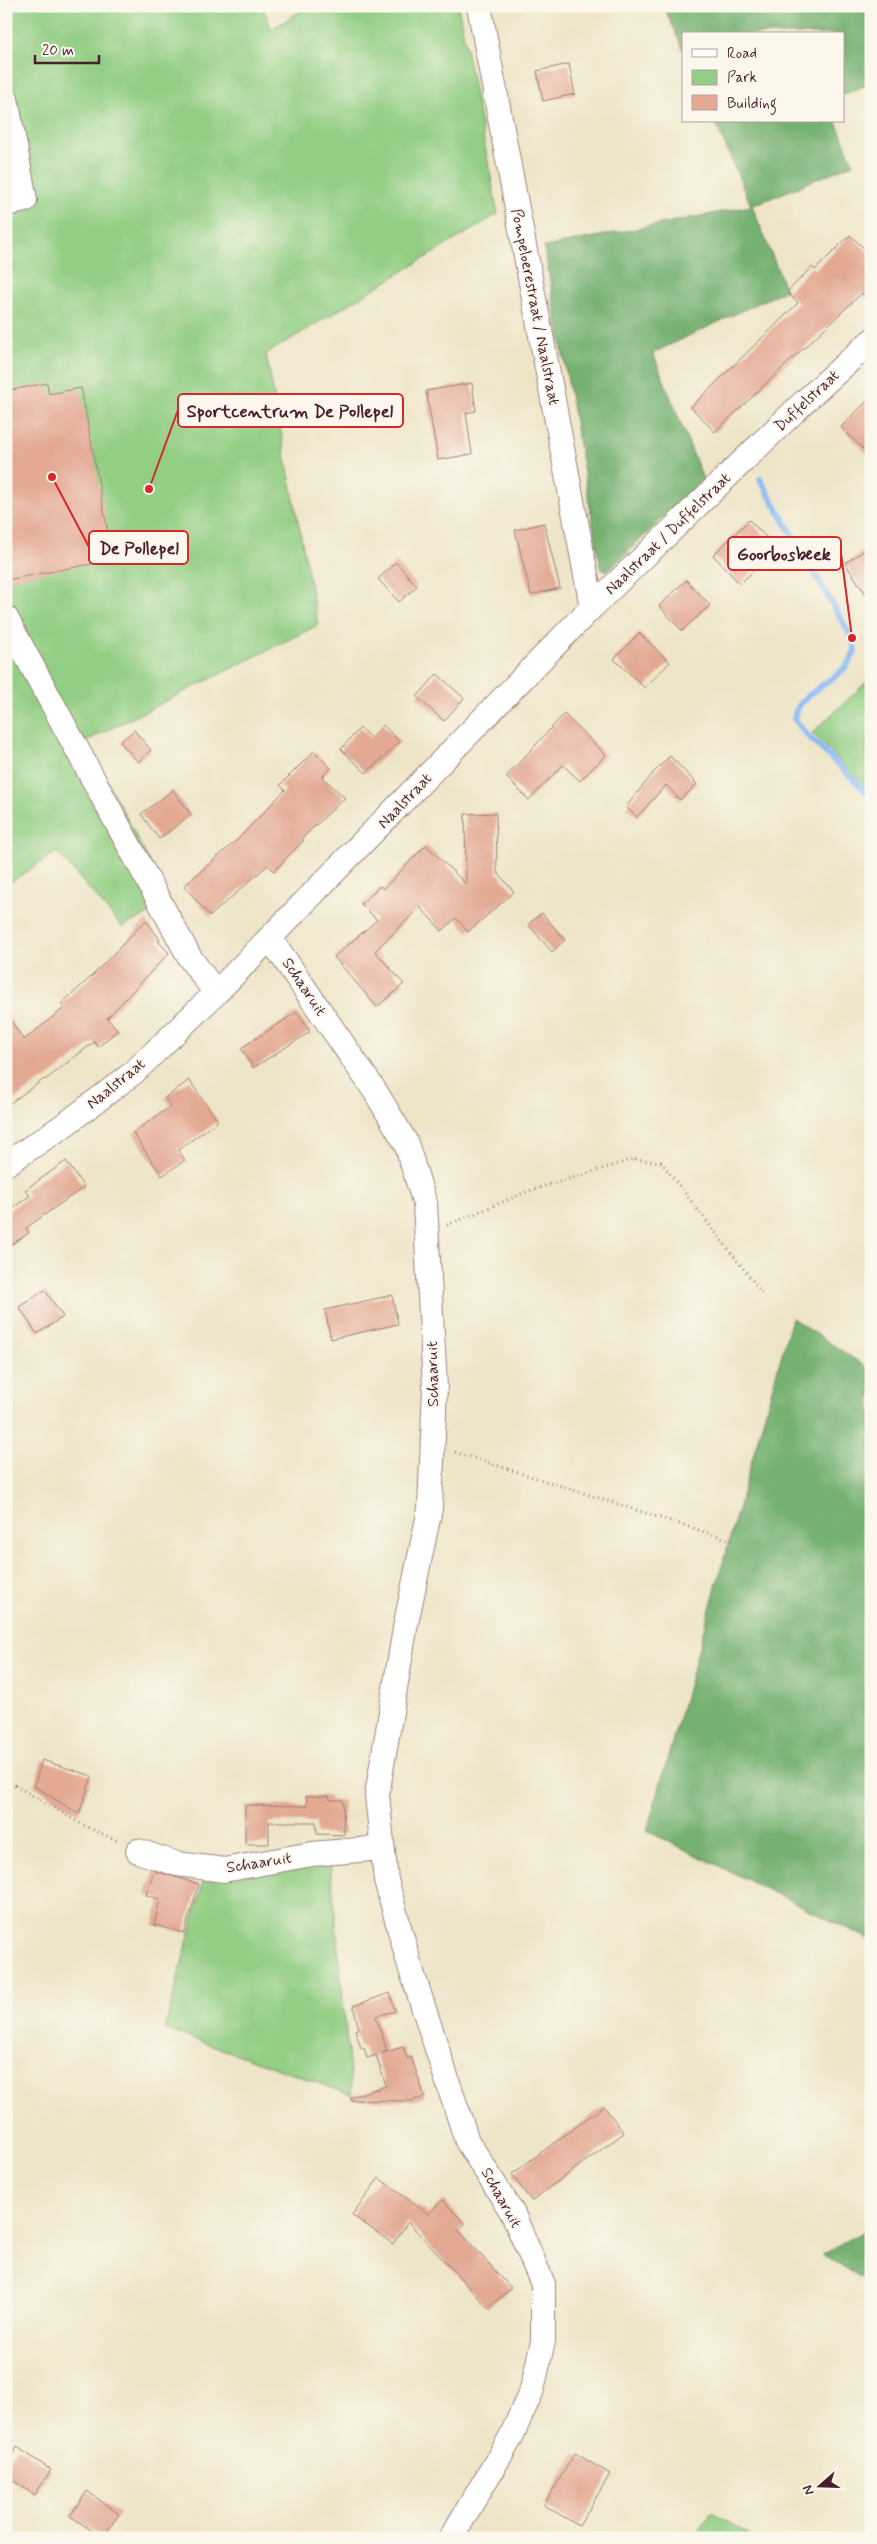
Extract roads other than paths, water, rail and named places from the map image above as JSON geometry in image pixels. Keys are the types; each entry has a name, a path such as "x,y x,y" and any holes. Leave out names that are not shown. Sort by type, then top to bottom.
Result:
{"street":[{"name":"Pompeloerestraat / Naalstraat","path":"479,6 592,607"},
{"path":"6,99 25,200 6,204"},
{"name":"Duffelstraat","path":"743,462 871,341"},
{"name":"Naalstraat / Duffelstraat","path":"592,607 743,462"},
{"name":"Naalstraat","path":"6,1164 63,1126 133,1073 216,993 592,607"},
{"path":"6,618 190,958 216,993"},
{"name":"Schaaruit","path":"270,938 375,1091 406,1143 425,1204 435,1387 430,1509 406,1623 377,1795 382,1848 386,1880 409,1963 467,2141 512,2212 543,2284 543,2341 532,2390 510,2439 451,2538"},
{"name":"Schaaruit","path":"138,1851 177,1864 224,1870 312,1854 382,1848"}],"waterway":[{"path":"760,479 852,638 855,650 843,670 805,699 798,707 794,718 805,733 871,796"}],"place":[{"name":"De Pollepel","path":"52,477"},
{"name":"Sportcentrum De Pollepel","path":"149,489"},
{"name":"Goorbosbeek","path":"852,638"}]}
